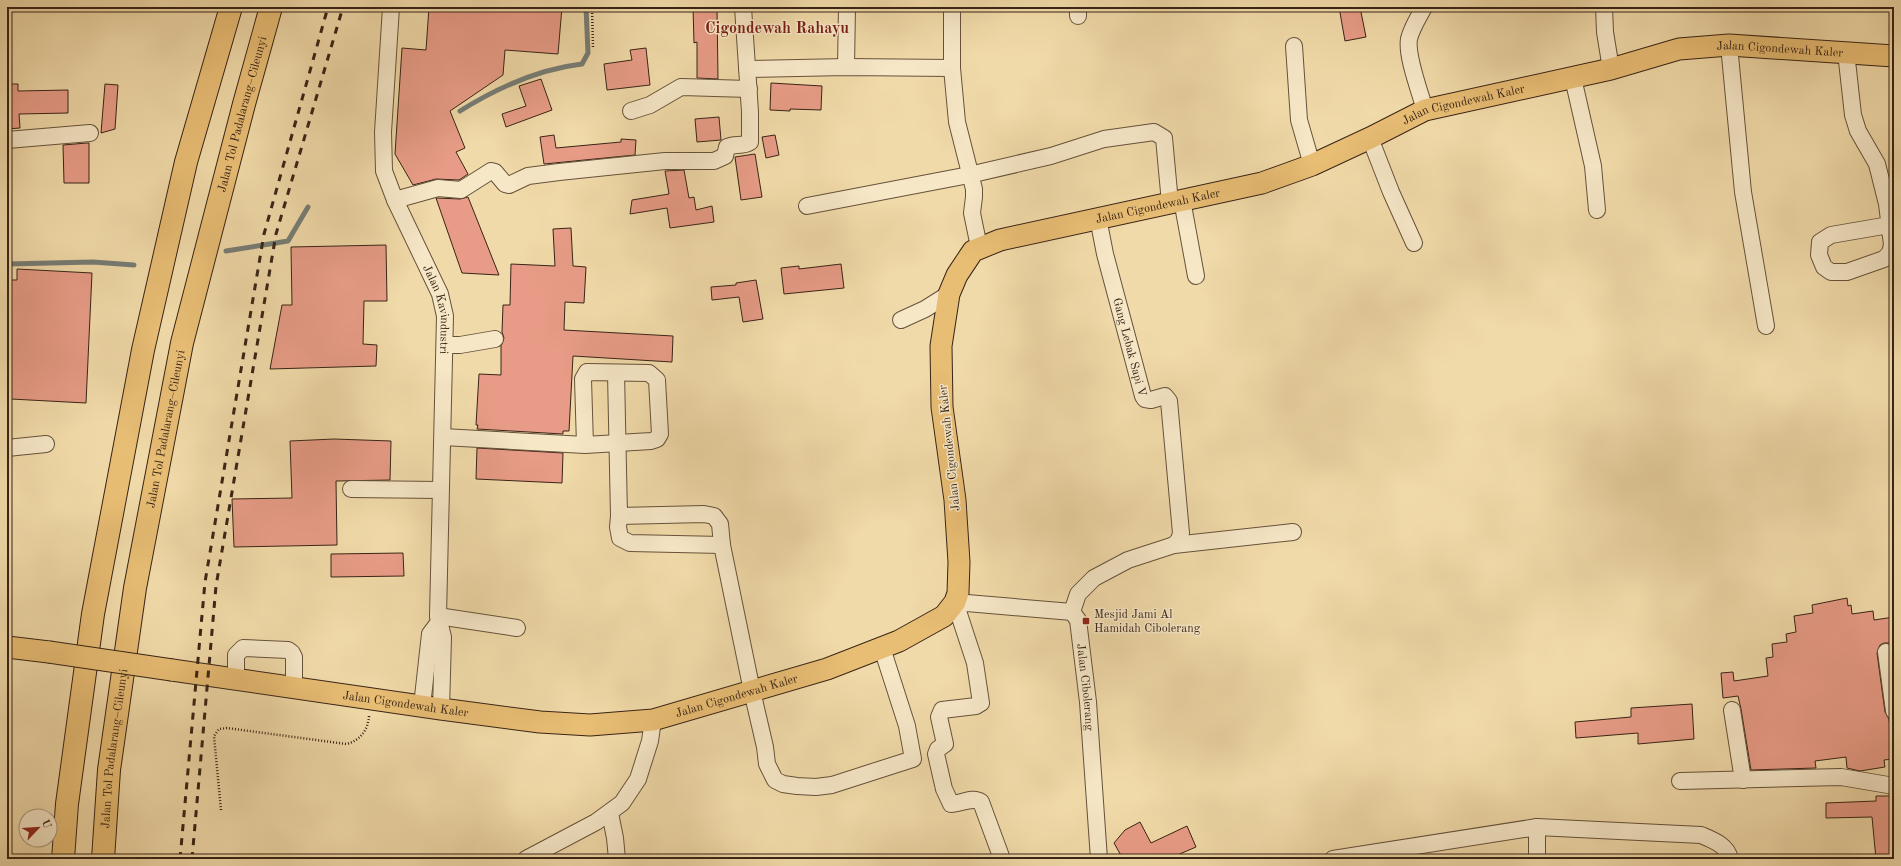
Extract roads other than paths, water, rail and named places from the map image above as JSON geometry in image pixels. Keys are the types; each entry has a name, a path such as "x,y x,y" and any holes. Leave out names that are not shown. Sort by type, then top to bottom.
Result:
{"highway":[{"path":"63,859 67,804 93,614 143,350 186,162 231,7"},
{"name":"Jalan Tol Padalarang–Cileunyi","path":"103,859 110,770 135,588 182,343 244,104 271,7"}],"main road":[{"name":"Jalan Cigondewah Kaler","path":"7,647 540,722 590,725 653,720 827,669 882,648 944,616 955,602 960,584 959,562 955,500 942,407 941,346 949,294 957,275 968,257 979,247 1000,240 1262,183 1312,166 1425,110 1611,69 1680,49 1729,45 1894,56"}],"street":[{"name":"Jalan Kavindustri","path":"391,7 383,132 384,171 395,200 440,294 445,316 438,619 443,637 432,707"},
{"path":"395,200 438,188 461,190 491,171 496,173 508,185 528,176 665,161 714,161 725,156 725,149 730,145 743,145 750,142 749,89 743,7"},
{"path":"846,67 847,7"},
{"path":"952,7 952,68 957,122 974,197 972,213 979,247"},
{"path":"1424,7 1412,30 1409,41 1410,54 1425,110"},
{"path":"1604,7 1605,32 1611,69"},
{"path":"1729,45 1743,192 1766,326"},
{"path":"1294,46 1299,120 1312,166"},
{"path":"1846,52 1852,115 1858,131 1877,164 1887,204 1889,224"},
{"path":"747,69 846,67 952,68"},
{"path":"1573,78 1593,166 1597,210"},
{"path":"631,111 650,105 681,87 749,89"},
{"path":"807,206 969,175 1051,156 1104,139 1154,132 1164,138 1176,202 1196,276"},
{"path":"7,140 90,133"},
{"path":"1370,138 1391,192 1414,243"},
{"name":"Gang Lebak Sapi V","path":"1098,218 1105,254 1143,396 1145,399 1151,400 1165,396 1169,401 1180,527 1179,540 1174,545"},
{"path":"901,320 925,309 949,294"},
{"path":"445,345 460,345 495,339"},
{"path":"443,437 585,445 651,441 656,439 660,434 657,380 649,373 587,372 583,379 585,445"},
{"path":"616,373 618,527 620,538 630,542 722,545"},
{"path":"7,448 46,444"},
{"path":"350,489 440,490"},
{"path":"619,516 704,514 714,516 720,524 722,545 765,747 767,764 775,780 783,784 816,787 832,785 913,759 936,754"},
{"path":"1002,859 981,802 977,800 969,800 951,804 944,789 936,754 938,749 945,744 939,717 940,712 942,710 976,706 981,703 975,663 955,602 1072,612 1078,594 1094,578 1120,563 1174,545 1293,532"},
{"name":"Jalan Cibolerang","path":"1072,612 1078,620 1088,702 1098,859"},
{"path":"438,619 517,628"},
{"path":"236,679 236,655 242,648 288,650 292,653 294,658 294,688"},
{"path":"882,648 907,726 913,759"},
{"path":"1886,652 1894,711"},
{"path":"1732,710 1743,780"},
{"path":"526,859 610,813 622,803 638,779 650,741 653,720"},
{"path":"1680,781 1841,777 1894,786"},
{"path":"610,813 617,859"},
{"path":"1537,828 1537,859"},
{"path":"1333,859 1537,828 1701,835 1719,843 1729,853 1730,859"}],"waterway":[{"path":"460,111 503,87 518,81 550,70 582,64 588,53 586,7"},
{"path":"226,251 288,241 308,207"},
{"path":"7,264 93,262 134,265"}],"railway":[{"path":"180,859 205,582 264,234 328,7"},
{"path":"192,859 216,586 276,234 343,7"}],"place":[{"name":"Mesjid Jami Al Hamidah Cibolerang","path":"1086,621"}],"district":[{"name":"Cigondewah Rahayu","path":"777,27"}]}
